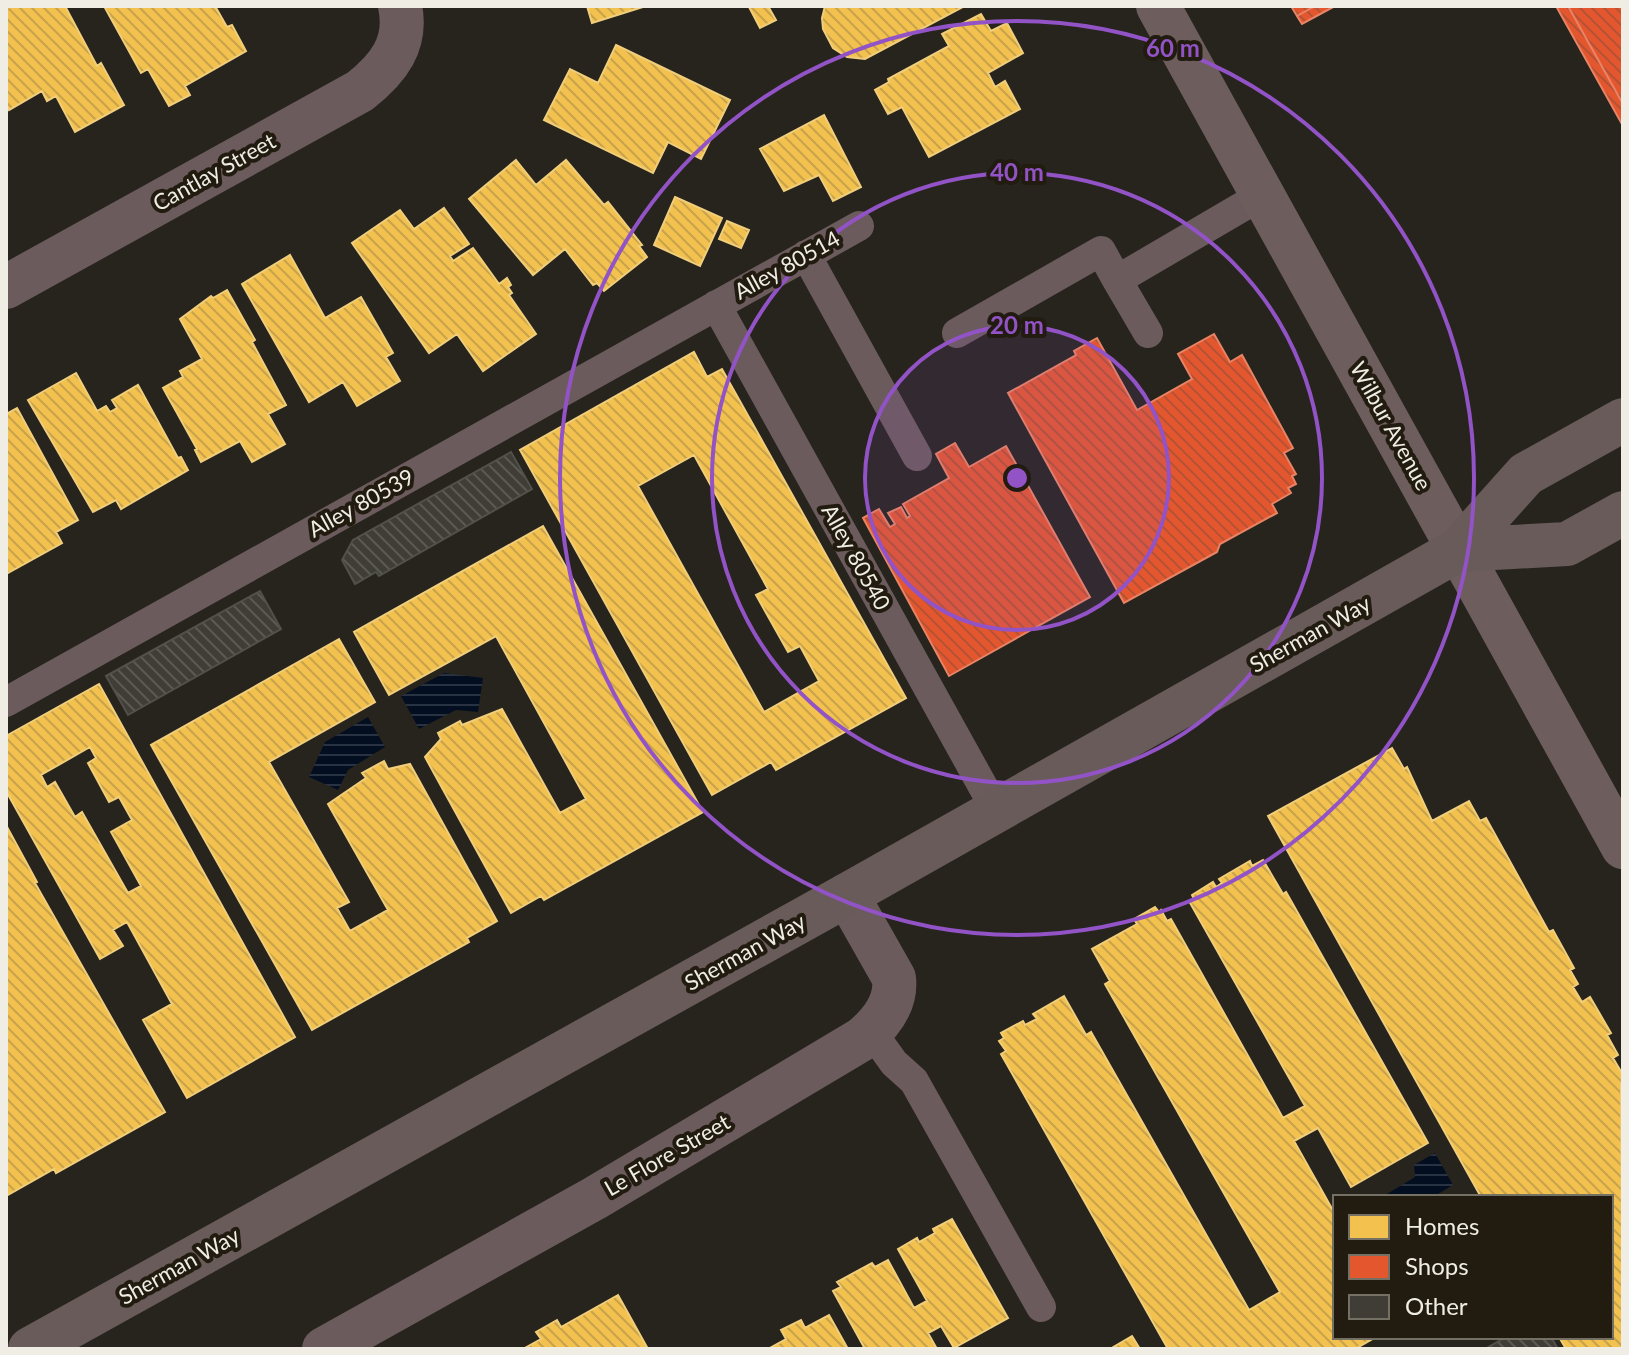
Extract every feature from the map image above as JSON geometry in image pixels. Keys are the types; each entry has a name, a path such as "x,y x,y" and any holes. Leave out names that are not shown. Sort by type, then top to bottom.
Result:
{"main road":[{"name":"Wilbur Avenue","path":"1158,6 1623,847"},
{"name":"Sherman Way","path":"30,1349 847,895 1458,550 1526,474 1623,420"},
{"name":"Sherman Way","path":"1458,550 1567,544 1623,513"}],"street":[{"name":"Cantlay Street","path":"6,287 360,91 389,63 401,21"},
{"name":"Le Flore Street","path":"351,1342 852,1047 871,1031 892,1001 894,978 847,895"}],"lane":[{"path":"1117,280 1264,194"},
{"name":"Alley 80514","path":"716,305 859,226"},
{"path":"957,333 1101,251 1148,333"},
{"path":"806,255 917,456"},
{"name":"Alley 80539","path":"6,702 716,305"},
{"name":"Alley 80540","path":"716,305 996,810"},
{"path":"871,1031 894,1063 914,1081 1041,1307"}],"water":[{"path":"444,673 483,678 478,712 456,710 419,729 401,696"},
{"path":"368,717 385,747 348,770 338,790 309,777 325,742"},
{"path":"1435,1153 1453,1185 1436,1195 1385,1195 1415,1177 1414,1165"}],"building: Homes":[{"path":"11,6 65,6 97,66 101,63 124,105 75,132 56,96 47,101 42,91 9,110 6,104 6,9"},
{"path":"104,6 215,6 227,27 232,25 246,51 185,86 190,95 169,106 148,69 141,73"},
{"path":"587,6 646,6 592,23"},
{"path":"768,6 776,20 760,28 749,7"},
{"path":"825,6 963,7 865,59 847,57 833,48 823,29"},
{"path":"981,14 991,31 1007,23 1023,53 988,73 995,87 1005,81 1020,109 929,157 902,107 888,114 875,90 889,82 888,79 949,46 942,34"},
{"path":"616,45 730,100 701,159 668,142 653,173 544,120 570,69 598,83"},
{"path":"824,115 861,187 833,201 819,175 784,191 760,149"},
{"path":"516,160 536,185 566,160 604,205 608,202 642,245 639,246 647,257 604,291 597,283 593,285 565,249 533,275 469,199"},
{"path":"675,197 722,218 700,266 654,245"},
{"path":"444,208 469,244 450,256 453,261 473,248 499,284 507,278 512,293 509,295 536,334 483,371 457,334 429,353 352,243 400,210 414,229"},
{"path":"727,221 749,230 741,248 719,239"},
{"path":"290,255 325,318 361,297 393,353 386,357 400,381 357,406 343,382 309,402 242,284"},
{"path":"227,290 286,405 268,414 285,444 252,462 240,441 201,462 163,388 183,377 180,371 202,359 180,319 211,296 213,298"},
{"path":"694,352 707,377 722,369 906,698 776,770 771,762 712,795 520,450","holes":["694,455 768,589 756,595 788,652 800,646 819,681 764,712 638,486"]},
{"path":"76,373 97,411 106,406 110,412 117,408 112,400 138,385 178,458 181,457 188,470 121,509 116,500 93,512 28,400"},
{"path":"17,408 78,520 56,532 62,543 6,574 6,414"},
{"path":"543,526 703,812 544,900 541,896 511,913 425,757 441,739 438,733 460,721 462,725 502,709 560,813 586,799 496,636 389,695 354,632"},
{"path":"339,639 375,702 269,762 349,902 337,908 350,931 388,910 328,804 366,778 362,773 384,761 388,769 410,764 497,921 467,938 469,942 312,1030 151,745"},
{"path":"99,684 295,1037 187,1098 143,1020 172,1004 127,922 113,930 123,946 100,959 6,791 6,736","holes":["90,747 96,758 88,763 109,802 119,797 132,820 111,832 141,886 128,893 82,812 75,817 55,782 47,787 41,775"]},
{"path":"1392,748 1404,769 1407,767 1432,821 1469,801 1480,821 1486,818 1549,932 1553,930 1574,968 1570,970 1578,984 1573,987 1582,1002 1590,997 1611,1033 1607,1035 1618,1055 1613,1058 1623,1075 1623,1349 1566,1349 1560,1339 1613,1339 1613,1195 1480,1195 1268,816"},
{"path":"6,825 35,883 165,1112 56,1173 54,1169 6,1196"},
{"path":"1263,860 1283,894 1286,892 1428,1143 1351,1187 1318,1128 1294,1141 1333,1210 1333,1339 1372,1339 1355,1349 1168,1349 1001,1054 1006,1051 999,1041 1004,1038 1001,1033 1023,1021 1025,1025 1037,1019 1033,1014 1064,996 1086,1035 1091,1032 1249,1310 1280,1292 1105,984 1110,981 1092,949 1137,924 1134,919 1155,907 1159,912 1161,910 1167,921 1171,919 1283,1118 1305,1106 1189,901 1194,899 1192,895 1213,882 1216,887 1222,883 1219,879 1250,861 1252,866"},
{"path":"952,1219 1008,1318 954,1348 941,1326 928,1333 937,1349 865,1349 833,1291 841,1287 837,1282 872,1263 875,1267 888,1260 914,1308 927,1301 898,1249 917,1238 919,1242 935,1233 933,1229"},
{"path":"618,1295 648,1349 523,1349 541,1339 536,1332 557,1320 561,1327"},
{"path":"829,1315 848,1349 768,1349 786,1339 781,1330 801,1320 805,1328"},
{"path":"1132,1336 1140,1349 1110,1349"}],"building: Shops":[{"path":"1291,6 1315,6 1297,16"},
{"path":"1315,6 1335,6 1302,24 1297,16"},
{"path":"1556,6 1568,6 1623,104 1623,126"},
{"path":"1568,6 1623,6 1623,104 1605,72"},
{"path":"1214,334 1230,362 1242,355 1293,448 1284,453 1296,474 1292,476 1296,484 1288,488 1291,493 1272,504 1277,513 1220,544 1217,552 1124,603 1008,393 1076,355 1074,351 1097,338 1137,410 1192,379 1178,354"},
{"path":"955,443 969,467 1006,446 1090,597 949,676 863,518 879,509 890,527 895,524 888,513 901,507 907,518 910,516 903,504 949,478 936,454"}],"building: Other":[{"path":"511,452 532,489 379,576 376,572 355,584 342,560 353,540"},
{"path":"260,591 281,629 128,715 106,676"},
{"path":"1502,1339 1552,1339 1558,1349 1485,1349"}]}
